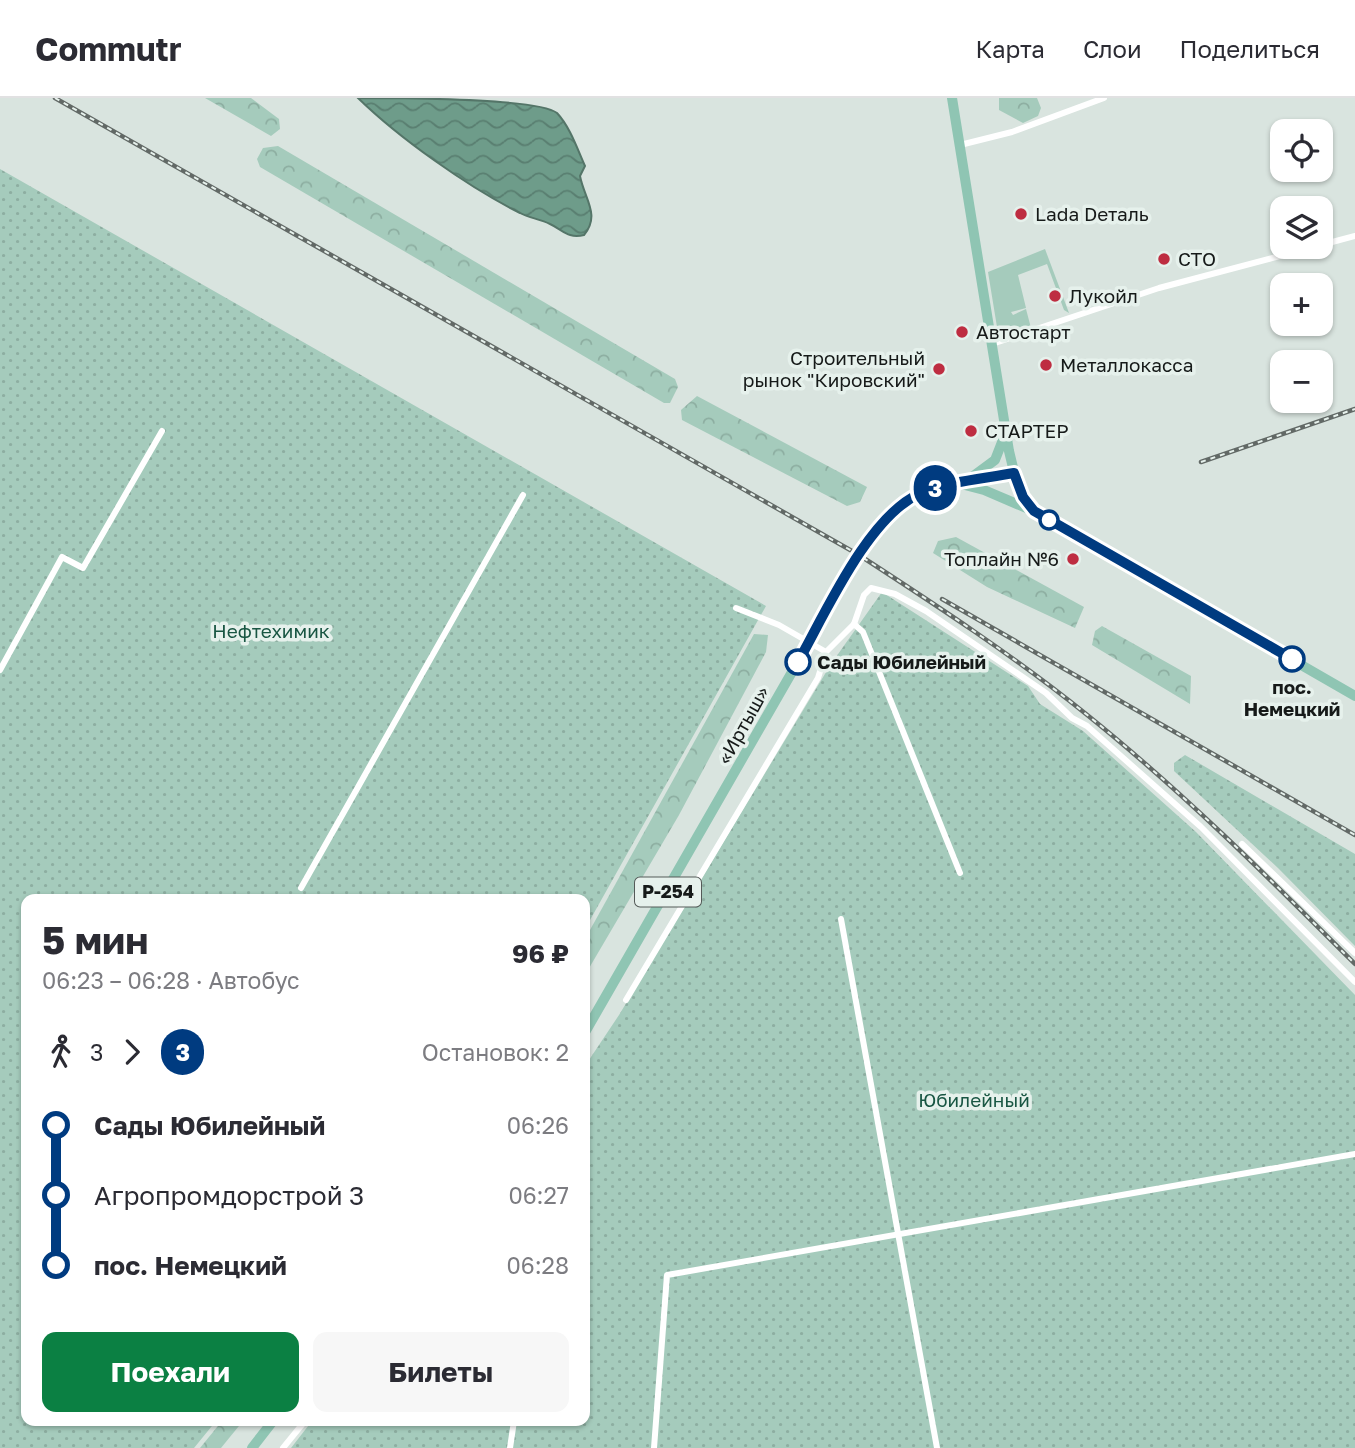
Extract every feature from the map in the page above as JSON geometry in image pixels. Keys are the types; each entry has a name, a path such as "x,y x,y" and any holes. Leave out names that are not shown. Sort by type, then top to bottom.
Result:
{"main road":[{"path":"952,98 1014,473 1023,497 1034,511"},
{"path":"954,484 975,476 995,460 1005,427"},
{"name":"«Иртыш»","path":"590,1024 881,523 897,507 916,495 954,484 1014,473"},
{"path":"954,484 984,490 1034,511 1355,696"},
{"path":"252,1448 270,1426"}],"street":[{"path":"960,145 1012,132 1104,98"},
{"path":"1333,241 1355,236"},
{"path":"992,344 1159,288 1270,259"},
{"path":"0,670 62,557 83,568 162,431"},
{"path":"301,888 523,495"},
{"path":"626,1000 818,678 826,652 854,624 864,595 872,588 881,588 926,611 1046,693 1072,718 1087,726 1201,827 1355,982"},
{"path":"736,608 779,625 826,652"},
{"path":"854,624 863,632 960,873"},
{"path":"1242,844 1355,953"},
{"path":"841,919 937,1448"},
{"path":"654,1448 667,1275 1355,1154"},
{"path":"283,1448 301,1426"},
{"path":"510,1448 513,1426"}],"green space":[{"path":"205,98 251,98 279,119 280,129 271,136"},
{"path":"999,98 1037,98 1041,108 1038,116 1023,123 999,110"},
{"path":"278,146 675,379 678,387 670,403 664,403 260,167 257,159 263,148"},
{"name":"Нефтехимик","path":"0,169 766,606 590,920 590,894 21,894 21,1426 212,1426 194,1448 0,1448"},
{"path":"1045,249 1069,313 1064,310 1047,264 1018,275 1026,308 1011,312 1013,315 1026,309 1031,328 1011,330 997,327 988,272"},
{"path":"697,396 867,487 860,502 847,506 682,420 681,410"},
{"path":"956,537 1084,607 1075,628 987,587 933,553 938,541"},
{"name":"Юбилейный","path":"882,592 1028,686 1040,704 1083,731 1196,832 1355,995 1355,1448 291,1448 308,1426 590,1426 590,1058 831,664"},
{"path":"1102,626 1191,676 1190,704 1092,645 1095,631"},
{"path":"754,634 768,635 766,652 679,815 590,966 590,930"},
{"path":"1185,755 1355,854 1355,946 1278,868 1174,771 1174,763"},
{"path":"218,1426 239,1426 221,1448 200,1448"}],"water":[{"path":"358,98 522,104 557,113 569,131 585,166 580,176 590,206 589,228 584,235 570,235 550,224 523,215 457,176 414,145"}],"railway":[{"path":"55,98 859,555 946,612 1031,672 1122,743 1224,835 1355,964"},
{"path":"1201,462 1355,409"},
{"path":"942,599 1355,835"}],"bus line":[{"name":"3","path":"798,662 861,552 881,523 897,507 931,489 1014,473 1023,497 1034,511 1292,659"}],"place":[{"name":"Lada Dеталь","path":"1021,214"},
{"name":"СТО","path":"1164,259"},
{"name":"Лукойл","path":"1055,296"},
{"name":"Автостарт","path":"962,332"},
{"name":"Металлокасса","path":"1046,365"},
{"name":"Строительный рынок \"Кировский\"","path":"939,369"},
{"name":"СТАРТЕР","path":"971,431"},
{"name":"Топлайн №6","path":"1073,559"},
{"name":"пос. Немецкий","path":"1292,659"},
{"name":"Сады Юбилейный","path":"798,662"}]}
